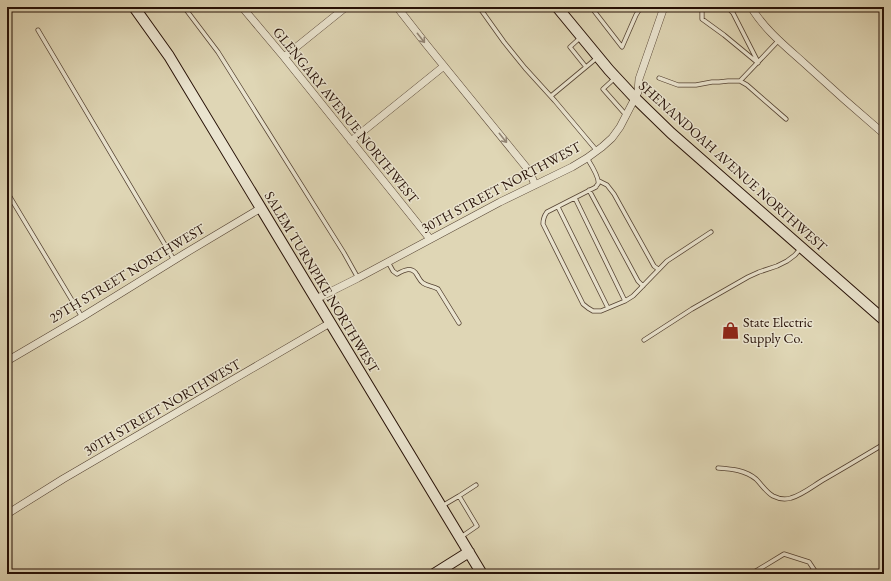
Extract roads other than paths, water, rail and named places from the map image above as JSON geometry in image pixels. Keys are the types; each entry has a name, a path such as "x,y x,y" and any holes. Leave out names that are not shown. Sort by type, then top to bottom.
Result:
{"street":[{"name":"SALEM TURNPIKE NORTHWEST","path":"134,7 169,56 482,574"},
{"name":"GLENGARY AVENUE NORTHWEST","path":"242,7 430,239"},
{"path":"284,57 346,7"},
{"path":"397,7 526,167 535,185"},
{"name":"SHENANDOAH AVENUE NORTHWEST","path":"557,7 616,78 671,133 884,320"},
{"name":"30TH STREET NORTHWEST","path":"316,298 358,278 500,202 572,167 597,151 612,138 620,127 638,92 639,79 664,7"},
{"path":"752,7 756,15 779,40 847,103 884,134"},
{"path":"351,141 444,66"},
{"name":"29TH STREET NORTHWEST","path":"7,361 261,208"},
{"name":"30TH STREET NORTHWEST","path":"7,514 69,475 330,323"},
{"path":"434,574 469,552"}],"lane":[{"path":"184,7 218,52 344,253 358,278"},
{"path":"479,7 521,63 597,151"},
{"path":"591,7 622,47 641,7"},
{"path":"704,7 702,10 702,19 758,63"},
{"path":"727,7 733,13 758,63"},
{"path":"38,30 174,260"},
{"path":"581,37 570,47 586,67"},
{"path":"740,81 779,40"},
{"path":"551,96 598,57"},
{"path":"616,78 603,89 626,115"},
{"path":"660,78 678,85 740,81 747,85 786,119"},
{"path":"587,158 599,182 607,185 614,194 654,266 658,269"},
{"path":"599,182 596,187 547,212 543,220 543,224 583,304 593,311 601,311 626,301 633,296 667,261 711,232"},
{"path":"589,190 638,280 643,286"},
{"path":"7,192 82,317"},
{"path":"575,198 626,301"},
{"path":"558,206 608,308"},
{"path":"644,340 692,309 748,277 778,266 787,261 802,247"},
{"path":"387,262 397,274 407,270 415,271 421,281 438,289 459,323"},
{"path":"718,468 739,470 748,473 774,497 787,499 807,490 884,444"},
{"path":"442,507 476,485"},
{"path":"459,496 477,526 460,538"},
{"path":"751,574 784,554 809,562 817,574"}],"place":[{"name":"State Electric Supply Co.","path":"730,330"}]}
